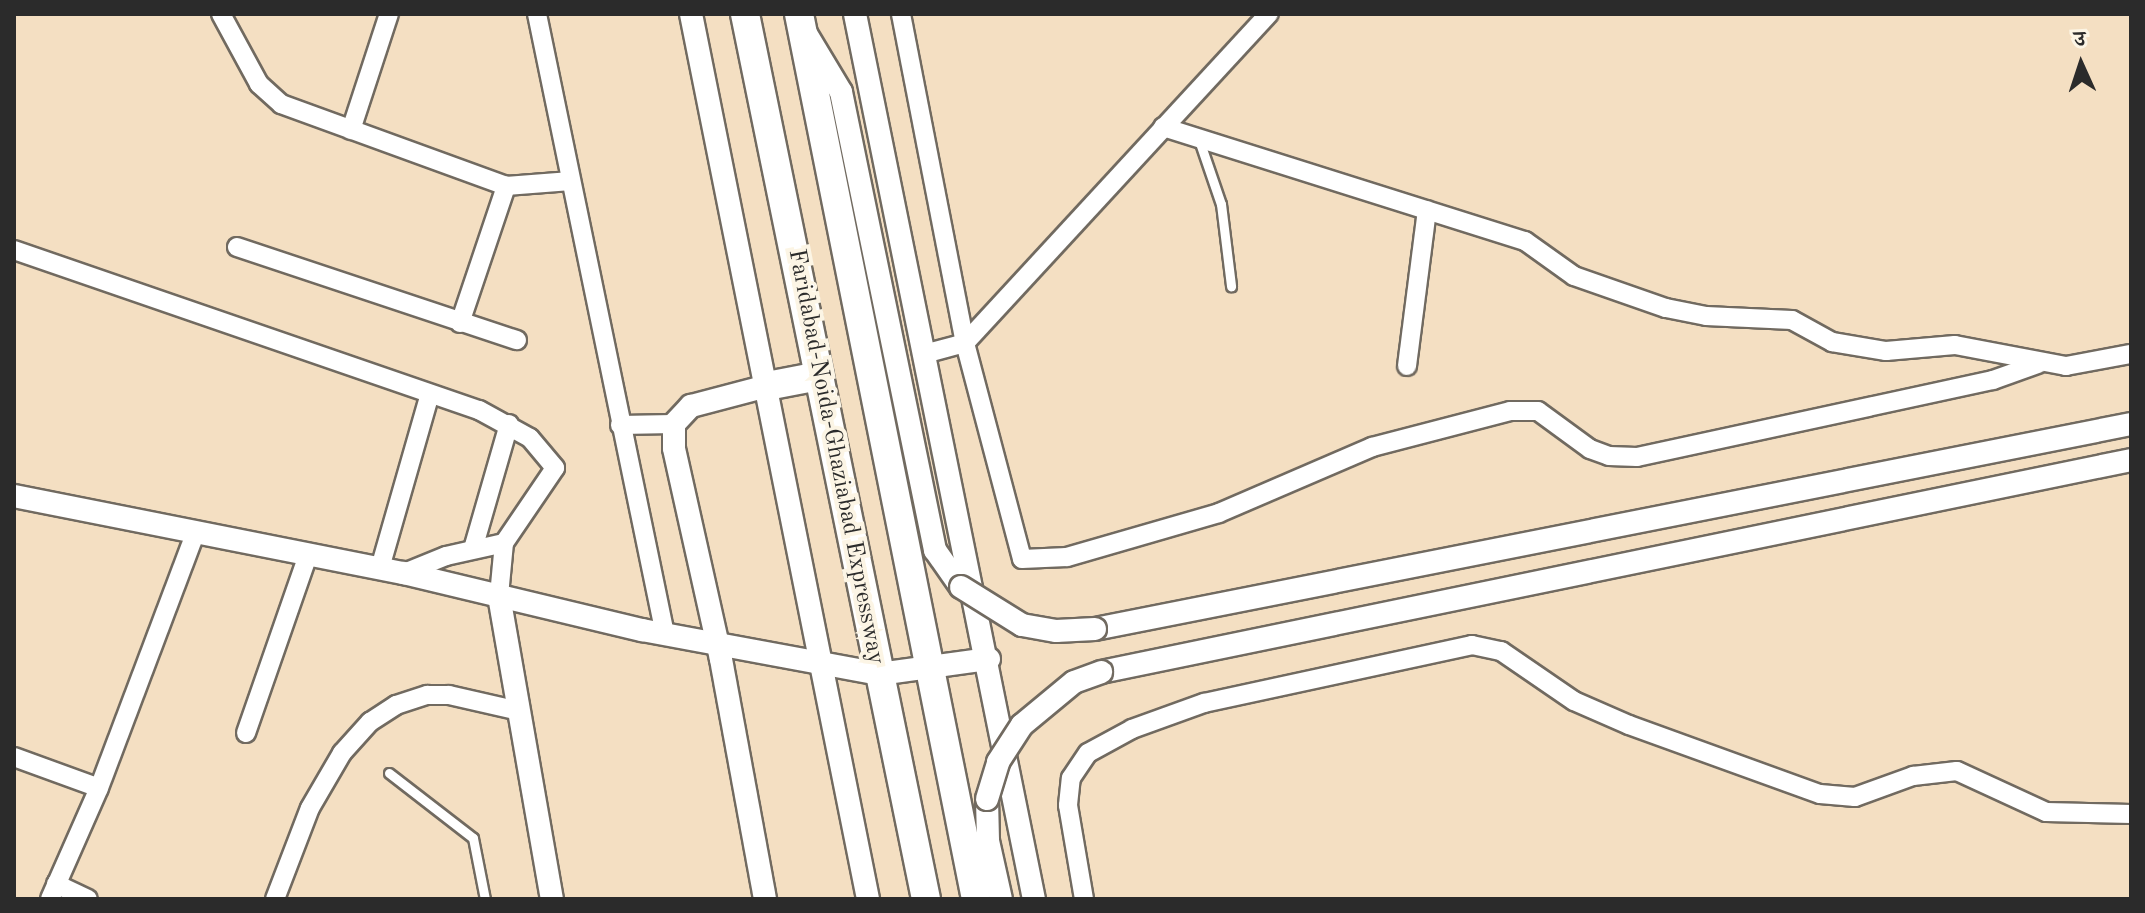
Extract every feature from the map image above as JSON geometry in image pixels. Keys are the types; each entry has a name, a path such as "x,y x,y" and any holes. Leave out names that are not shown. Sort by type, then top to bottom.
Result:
{"main road":[{"name":"Faridabad-Noida-Ghaziabad Expressway","path":"745,14 926,899"},
{"path":"801,21 976,899"},
{"path":"767,386 819,376"}],"street":[{"path":"221,14 269,96 351,130 506,186 571,181"},
{"path":"351,130 389,14"},
{"path":"537,14 665,634"},
{"path":"691,14 868,899"},
{"path":"855,14 924,354 968,592 989,659 1034,899"},
{"path":"901,14 965,343 1007,518 1022,559 1040,562 1219,513 1372,447 1510,411 1538,411 1590,449 1609,456 1637,457 1993,380 2038,364"},
{"path":"924,354 965,343 1269,14"},
{"path":"801,21 841,92 935,550 968,592 1022,625 1056,631 1095,629 2131,424"},
{"path":"1163,127 1525,241 1574,276 1666,308 1706,316 1792,320 1832,342 1875,350 1955,345 2038,364 2066,366 2131,354"},
{"path":"460,323 506,186"},
{"path":"1407,366 1427,210"},
{"path":"237,247 517,340"},
{"path":"14,250 509,424 555,468 504,543 499,596 552,899"},
{"path":"765,899 717,643 674,448 674,424 691,406 767,386"},
{"path":"380,568 430,394"},
{"path":"473,549 509,424"},
{"path":"620,425 674,424"},
{"path":"1001,899 988,841 987,799 998,762 1022,725 1074,682 1101,672 2131,460"},
{"path":"14,496 404,573 665,634 879,674 931,671 989,659"},
{"path":"88,899 53,892 99,788 195,534"},
{"path":"404,573 473,549 504,543"},
{"path":"246,733 308,555"},
{"path":"1084,899 1068,805 1071,778 1088,753 1132,729 1204,703 1472,645 1501,651 1574,701 1629,725 1820,794 1855,797 1913,776 1957,771 2046,812 2131,814"},
{"path":"275,899 310,808 342,753 370,722 396,705 427,695 449,695 519,711"},
{"path":"14,757 99,788"}],"lane":[{"path":"1198,137 1221,204 1231,286"},
{"path":"389,773 473,838 485,899"}]}
